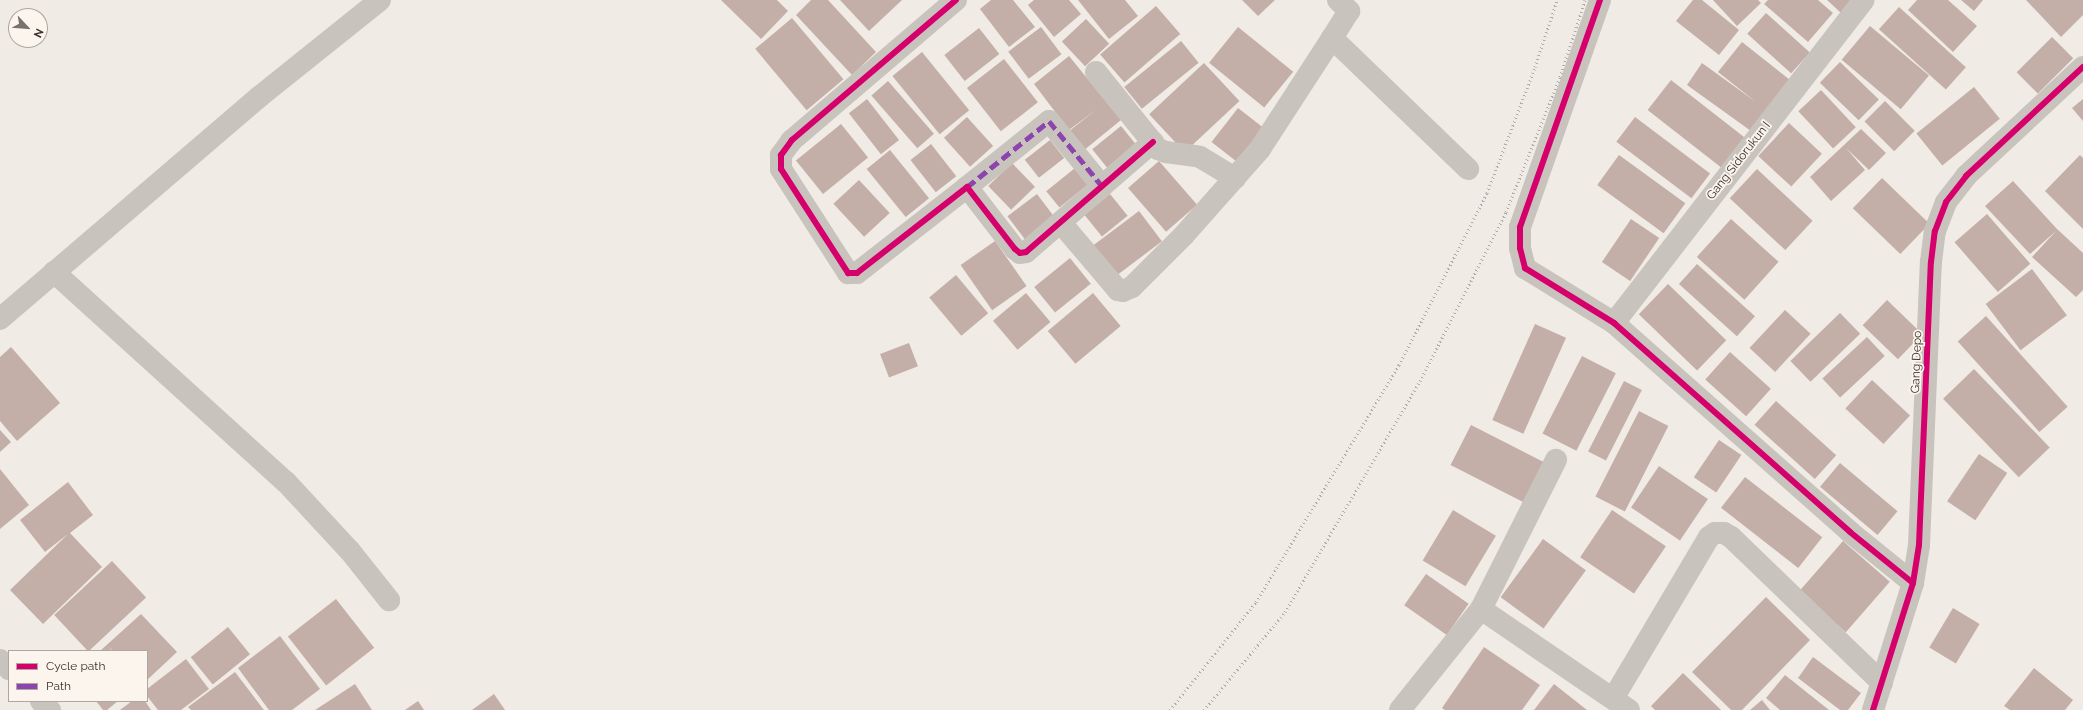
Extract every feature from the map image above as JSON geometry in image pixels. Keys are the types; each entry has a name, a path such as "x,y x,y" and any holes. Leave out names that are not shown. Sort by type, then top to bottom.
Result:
{"street":[{"path":"0,319 259,97 380,0"},
{"path":"956,0 792,140 779,159 781,168 845,269 853,274 967,187 1049,121 1102,186"},
{"path":"1600,0 1520,227 1520,248 1525,268 1614,323 1850,532 1913,583"},
{"name":"Gang Sidorukun I","path":"1614,323 1864,0"},
{"path":"1061,223 1112,285 1123,291 1132,287 1184,235 1260,149 1332,38 1348,4"},
{"path":"1332,38 1468,169"},
{"name":"Gang Depo","path":"1873,710 1913,583 1922,521 1931,262 1935,231 1946,202 1966,176 2083,67"},
{"path":"1096,72 1153,142 1166,152 1200,157 1235,178"},
{"path":"967,187 1020,252 1026,252 1153,142"},
{"path":"54,272 286,482 350,551 389,600"},
{"path":"1400,710 1481,609 1556,460"},
{"path":"1481,609 1621,704 1709,537 1715,533 1724,532 1731,537 1882,683"},
{"path":"0,660 8,668"},
{"path":"42,702 50,710"}],"building":[{"path":"721,0 777,0 788,11 761,39"},
{"path":"811,0 828,0 876,52 852,75 796,15"},
{"path":"840,0 902,0 869,31"},
{"path":"991,0 1013,0 1035,27 1009,47 980,9"},
{"path":"1034,0 1069,0 1081,14 1054,37 1028,5"},
{"path":"1078,0 1125,0 1138,16 1109,39"},
{"path":"1242,0 1275,0 1258,16"},
{"path":"1693,0 1702,0 1739,30 1719,55 1676,21"},
{"path":"1713,0 1758,0 1761,3 1737,26"},
{"path":"1768,0 1818,0 1833,13 1808,42 1764,4"},
{"path":"1827,0 1852,0 1841,13"},
{"path":"1917,0 1948,0 1977,26 1953,52 1908,10"},
{"path":"1961,0 1983,0 1974,11"},
{"path":"2026,0 2083,0 2083,15 2061,37"},
{"path":"1156,6 1180,34 1124,82 1100,55"},
{"path":"1899,7 1966,67 1946,90 1879,29"},
{"path":"1766,13 1810,52 1791,73 1747,34"},
{"path":"792,18 843,79 807,110 755,49"},
{"path":"1086,19 1109,44 1085,66 1062,42"},
{"path":"1870,26 1929,75 1901,109 1842,60"},
{"path":"1041,27 1061,54 1029,79 1008,52"},
{"path":"1238,27 1293,72 1264,107 1209,63"},
{"path":"979,28 999,54 965,81 944,55"},
{"path":"2052,37 2073,58 2038,94 2017,72"},
{"path":"1181,41 1199,63 1142,109 1124,87"},
{"path":"1742,42 1790,80 1751,131 1687,85 1702,63 1756,102 1718,72"},
{"path":"922,52 969,110 940,134 892,76"},
{"path":"1069,56 1121,120 1083,151 1068,132 1097,109 1069,130 1034,84"},
{"path":"1004,59 1038,102 1001,131 967,88"},
{"path":"1840,62 1879,100 1859,120 1820,83"},
{"path":"1204,63 1239,101 1185,152 1149,114"},
{"path":"1671,80 1744,137 1721,167 1648,110"},
{"path":"888,81 934,134 917,148 871,95"},
{"path":"1974,87 2000,119 1942,165 1916,134"},
{"path":"1821,90 1856,127 1833,148 1798,111"},
{"path":"867,99 899,140 881,154 849,113"},
{"path":"2083,99 2083,121 2072,108"},
{"path":"1885,101 1915,131 1894,151 1864,122"},
{"path":"1238,108 1267,131 1241,165 1212,142"},
{"path":"967,117 993,146 970,167 944,138"},
{"path":"1635,117 1710,174 1691,198 1616,142"},
{"path":"1789,123 1822,154 1791,187 1758,156"},
{"path":"841,124 868,157 823,194 796,161"},
{"path":"1121,126 1137,146 1109,169 1092,149"},
{"path":"1861,129 1886,153 1869,170 1846,148 1865,170 1831,201 1810,177"},
{"path":"1050,140 1064,158 1039,178 1025,160"},
{"path":"931,144 956,176 936,192 911,160"},
{"path":"890,150 929,198 906,217 867,169"},
{"path":"1619,155 1685,203 1664,233 1597,185"},
{"path":"2080,155 2083,158 2083,229 2045,191"},
{"path":"1159,161 1197,205 1166,232 1128,188"},
{"path":"1012,163 1035,187 1011,210 988,186"},
{"path":"1075,168 1088,184 1059,208 1046,191"},
{"path":"1757,169 1813,221 1785,250 1730,198"},
{"path":"1882,178 1929,224 1900,254 1853,208"},
{"path":"859,180 890,213 864,237 833,204"},
{"path":"2013,181 2057,229 2083,253 2083,290 2076,297 2032,257 2056,231 2030,254 1985,206"},
{"path":"1037,194 1056,219 1026,241 1007,216"},
{"path":"1110,194 1128,216 1102,237 1084,215"},
{"path":"1139,211 1162,241 1114,277 1091,247"},
{"path":"1987,214 2030,264 1998,292 1955,242"},
{"path":"1631,219 1659,238 1630,281 1602,262"},
{"path":"1731,219 1779,262 1744,300 1697,257"},
{"path":"995,241 1027,286 992,310 961,265"},
{"path":"1070,258 1091,284 1055,313 1034,287"},
{"path":"1697,264 1755,316 1737,336 1679,284"},
{"path":"2032,269 2067,315 2021,350 1986,304"},
{"path":"956,275 988,313 961,336 929,297"},
{"path":"1668,284 1726,340 1697,370 1639,314"},
{"path":"1026,293 1050,322 1017,350 993,321"},
{"path":"1093,293 1121,326 1075,364 1048,331"},
{"path":"1887,300 1922,334 1898,359 1863,325"},
{"path":"1785,310 1811,334 1775,372 1750,348"},
{"path":"1840,313 1860,334 1811,382 1790,361"},
{"path":"1986,316 2068,407 2039,432 1958,341"},
{"path":"1535,324 1566,338 1523,434 1492,420"},
{"path":"1867,337 1885,356 1840,398 1822,379"},
{"path":"909,343 918,366 889,377 880,354"},
{"path":"11,347 60,403 17,441 0,421 0,357"},
{"path":"1730,352 1771,389 1746,416 1705,379"},
{"path":"1582,356 1616,373 1576,451 1543,434"},
{"path":"1974,369 2050,447 2019,477 1943,399"},
{"path":"1872,380 1910,415 1883,444 1845,409"},
{"path":"1624,381 1642,390 1606,460 1588,451"},
{"path":"1776,401 1836,455 1815,479 1755,425"},
{"path":"1639,411 1668,426 1625,512 1595,497"},
{"path":"1471,425 1545,463 1525,503 1451,465"},
{"path":"0,430 11,442 0,452"},
{"path":"1719,440 1741,455 1716,492 1694,477"},
{"path":"1979,454 2007,473 1975,520 1947,501"},
{"path":"1840,463 1897,511 1878,535 1820,487"},
{"path":"1659,466 1708,499 1680,540 1631,507"},
{"path":"0,469 29,505 0,529"},
{"path":"1745,477 1822,537 1798,568 1721,508"},
{"path":"68,482 93,515 70,533 102,567 43,624 10,590 68,534 45,552 20,520"},
{"path":"1453,510 1496,536 1465,586 1423,561"},
{"path":"1612,510 1666,546 1634,594 1580,557"},
{"path":"1543,539 1586,570 1544,628 1501,597"},
{"path":"1843,541 1890,582 1846,632 1799,592"},
{"path":"112,561 146,598 90,650 87,650 54,615"},
{"path":"1426,574 1469,604 1447,635 1404,605"},
{"path":"1766,597 1810,640 1742,710 1731,710 1692,672"},
{"path":"336,599 374,648 326,685 288,637"},
{"path":"1953,608 1980,624 1956,663 1929,647"},
{"path":"141,614 177,652 148,679 148,650 112,650 109,647 111,650 101,650"},
{"path":"228,627 250,654 213,684 191,657"},
{"path":"280,636 320,689 292,710 269,710 238,668"},
{"path":"1484,647 1540,685 1522,710 1445,710 1442,708"},
{"path":"1813,657 1861,693 1848,710 1840,710 1798,678"},
{"path":"186,659 209,689 181,710 158,710 148,697 148,688"},
{"path":"2034,668 2073,700 2065,710 2010,710 2004,706"},
{"path":"235,672 264,710 191,710 188,707"},
{"path":"1683,673 1721,710 1655,710 1651,706"},
{"path":"1785,675 1829,710 1780,710 1766,698"},
{"path":"355,684 372,710 315,710"},
{"path":"1554,684 1587,710 1534,710"},
{"path":"494,694 505,710 472,710"},
{"path":"1762,700 1770,710 1750,710"},
{"path":"418,701 424,710 405,710"},
{"path":"97,702 117,702 107,710 103,710"},
{"path":"131,702 146,702 151,710 120,710"}],"railway":[{"path":"1170,710 1256,602 1399,365 1487,193 1535,67 1557,0"},
{"path":"1204,710 1285,612 1420,381 1506,212 1560,77 1585,0"}],"marked path":[{"path":"967,187 1049,121 1102,186"}],"cycle path":[{"path":"956,0 792,140 781,155 781,169 848,273 857,273 967,187 1015,249 1020,253 1026,252 1153,142"},
{"path":"1600,0 1520,227 1520,248 1525,268 1614,323 1850,532 1913,583"},
{"path":"1873,710 1913,583 1919,545 1931,262 1935,231 1946,202 1966,176 2083,67"}]}
